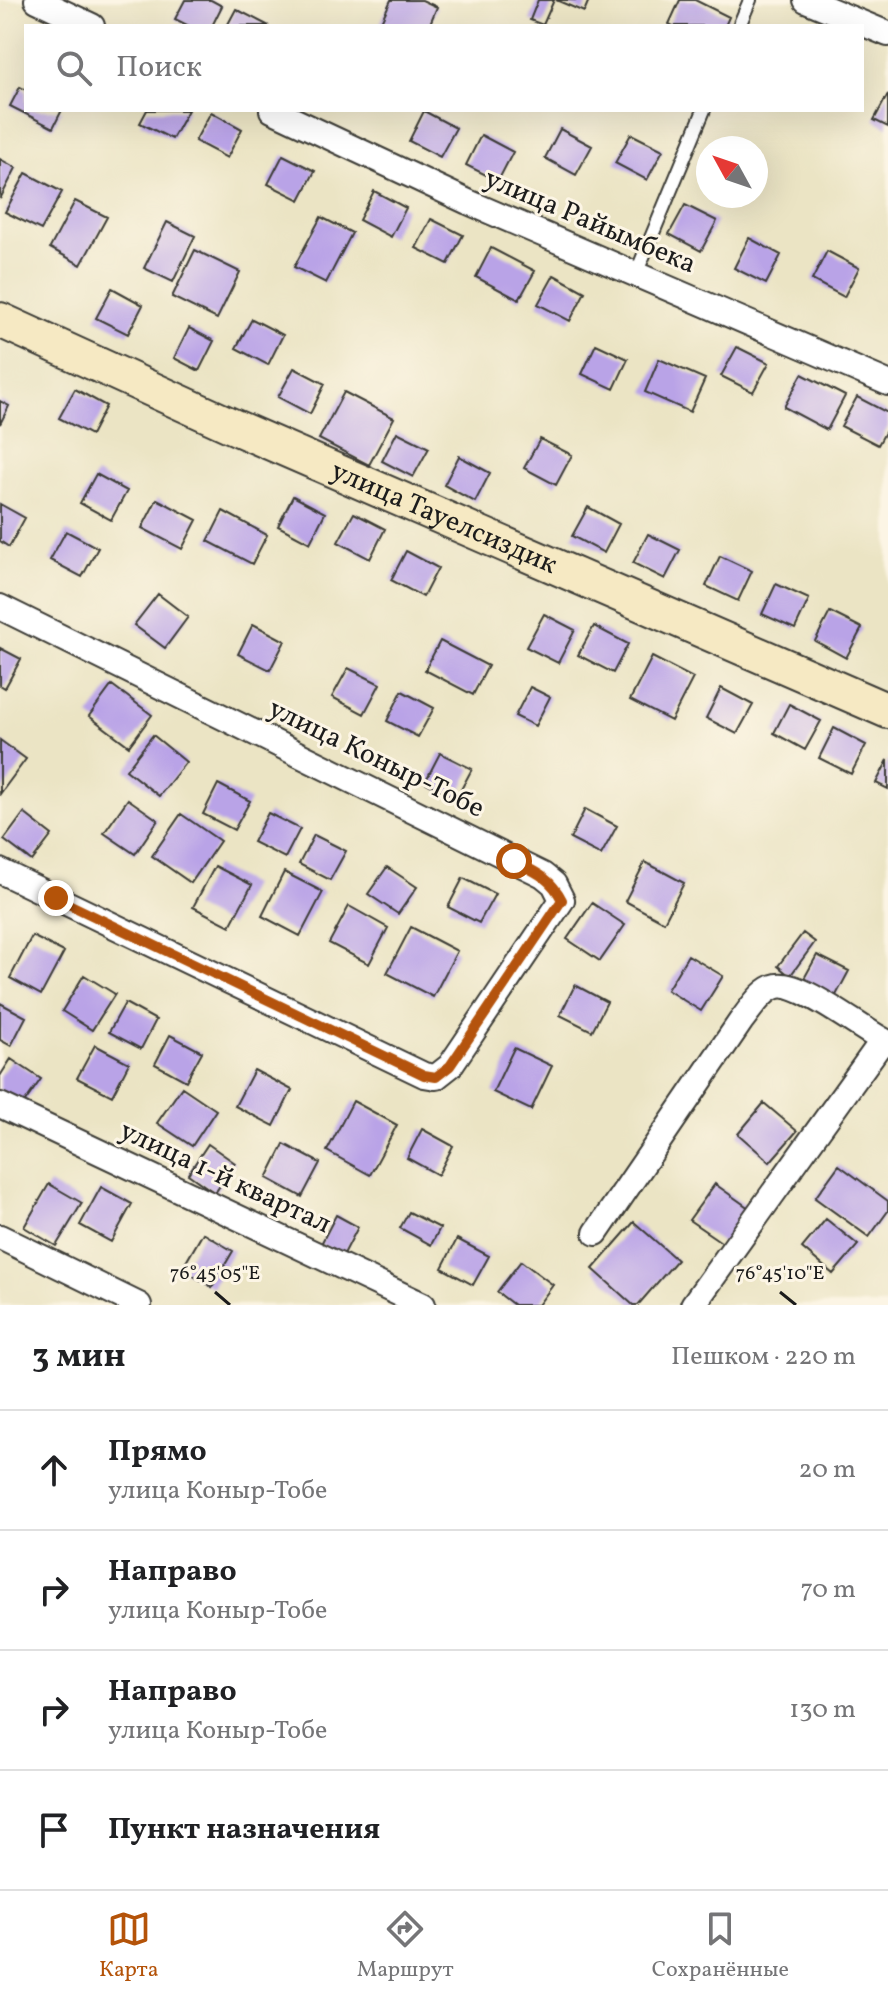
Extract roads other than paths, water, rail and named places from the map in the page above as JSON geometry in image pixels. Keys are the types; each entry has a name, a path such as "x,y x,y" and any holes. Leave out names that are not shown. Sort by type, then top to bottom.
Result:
{"street":[{"path":"37,0 88,24"},
{"path":"806,0 864,24"},
{"path":"864,24 888,34"},
{"name":"улица Райымбека","path":"276,112 468,202 888,383"},
{"name":"улица Тауелсиздик","path":"0,320 230,425 888,711"},
{"name":"улица Коныр-Тобе","path":"0,607 543,875 554,884 562,900 450,1066 436,1077 424,1075 0,871"},
{"path":"596,1233 741,1021 763,995 776,986 797,988 885,1041 693,1305"},
{"name":"улица 1-й квартал","path":"0,1105 423,1305"},
{"path":"0,1237 139,1305"}],"lane":[{"path":"740,24 750,0"},
{"path":"636,274 703,112"}]}
